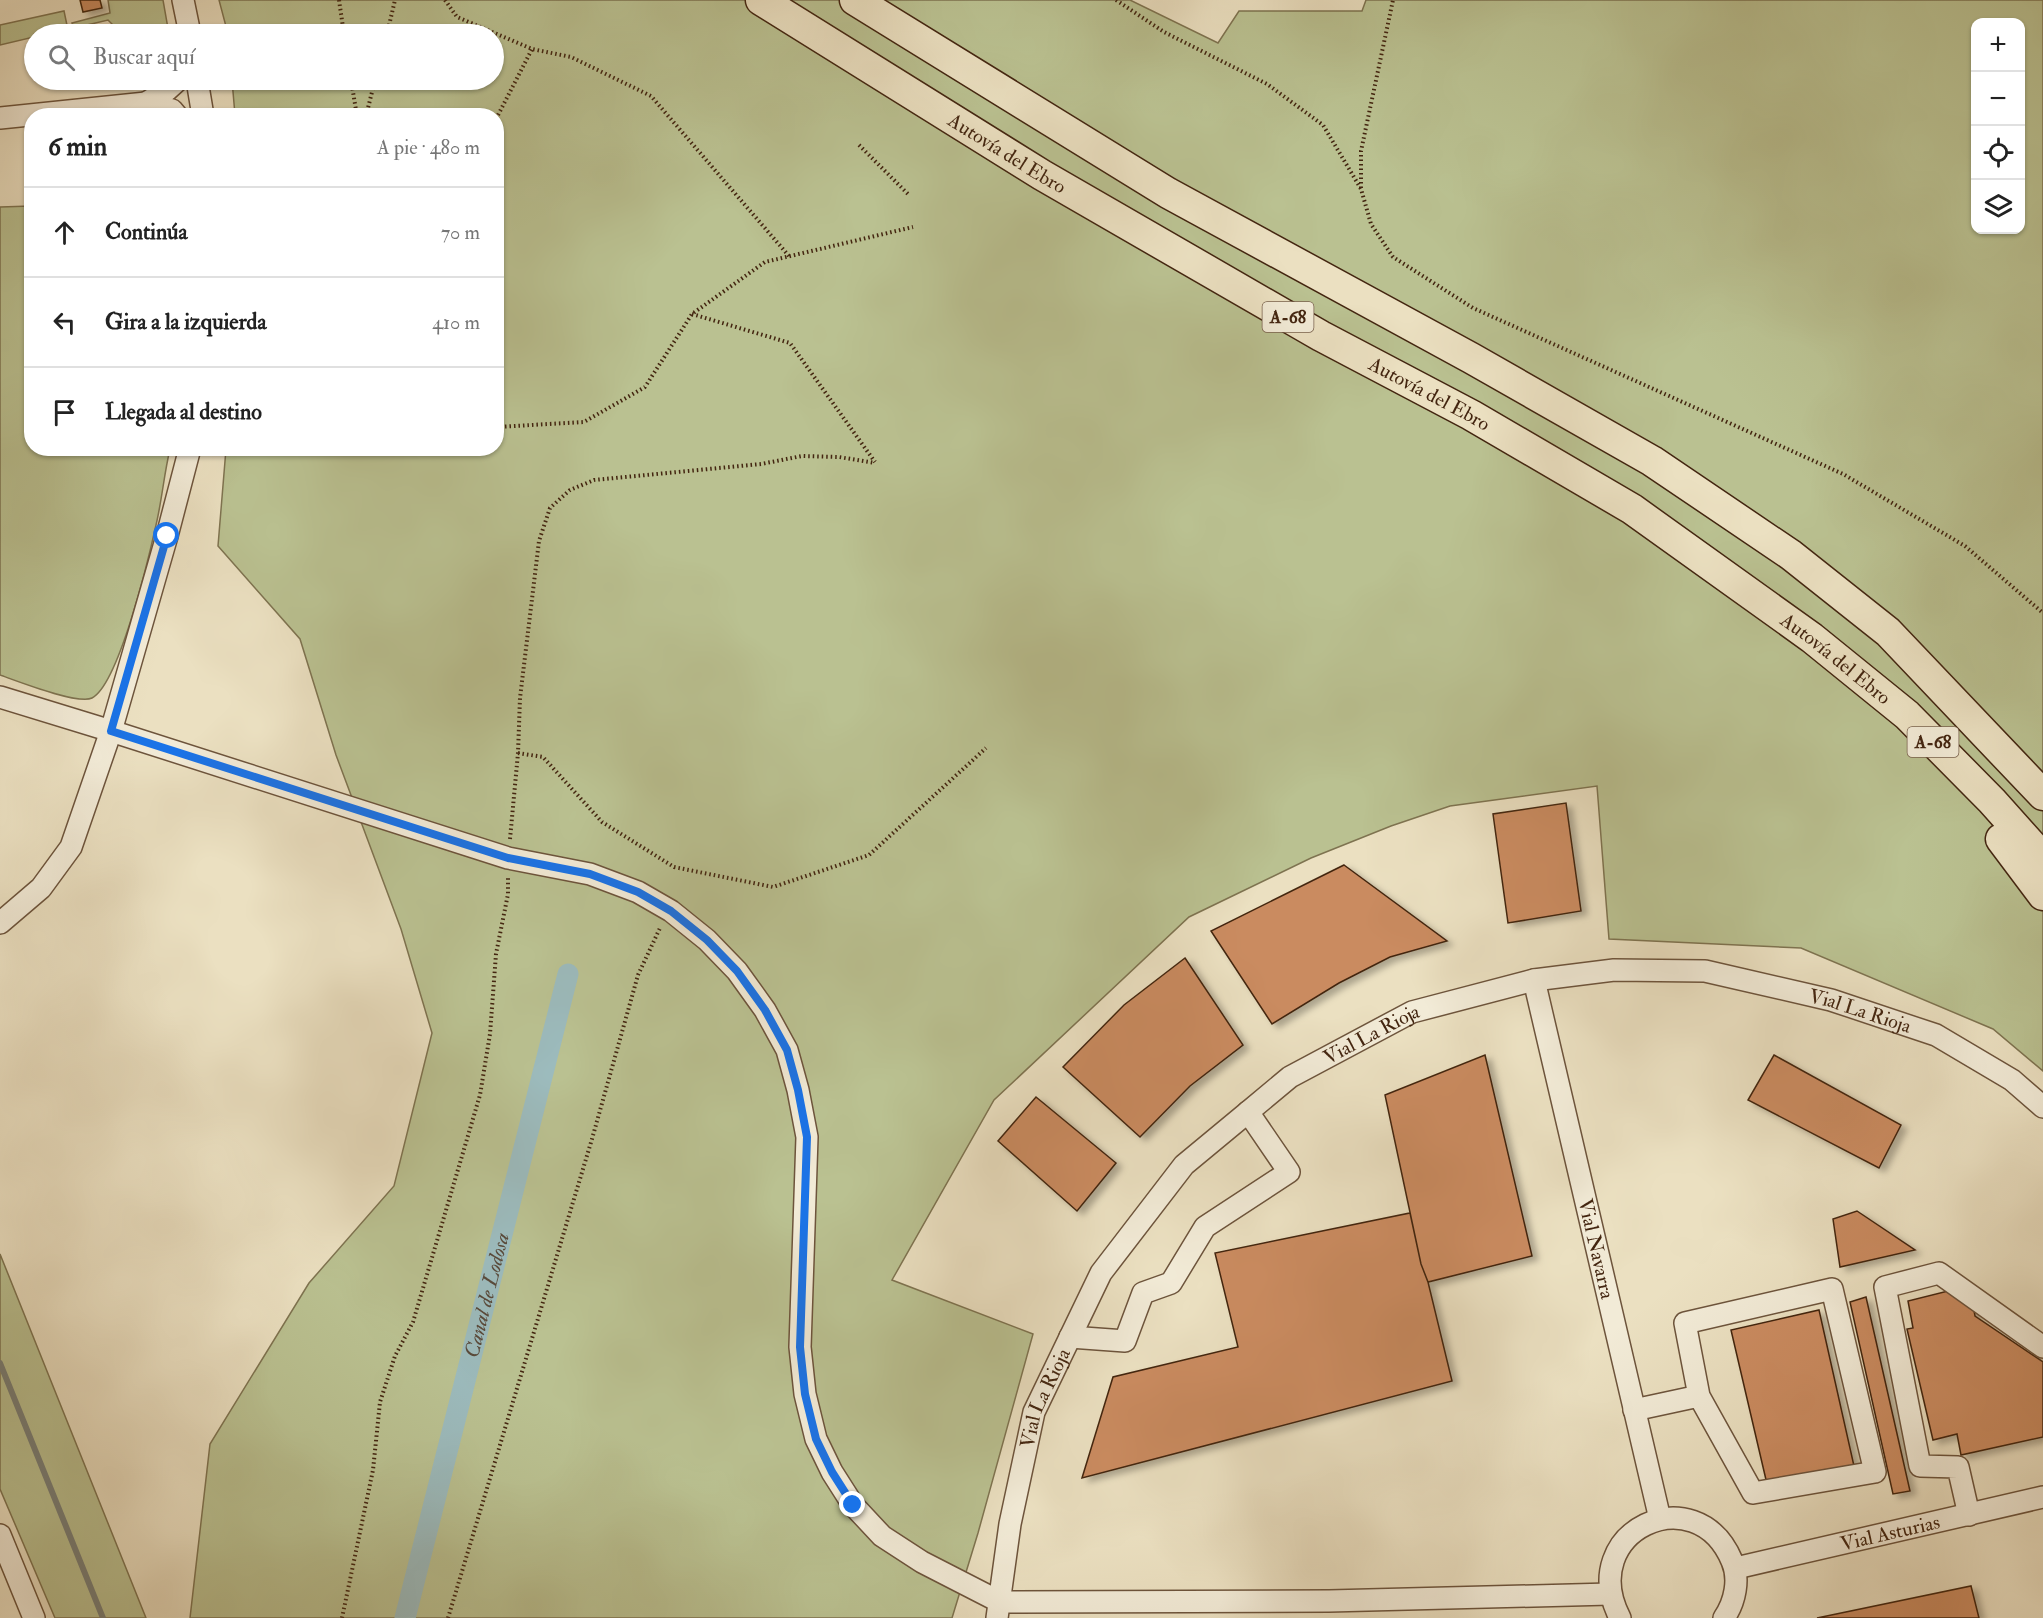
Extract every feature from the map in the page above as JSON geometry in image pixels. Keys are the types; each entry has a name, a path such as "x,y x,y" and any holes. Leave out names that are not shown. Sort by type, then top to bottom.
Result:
{"highway":[{"name":"Autovía del Ebro","path":"761,0 1053,181 1321,336 1471,415 1632,509 1812,638 1907,715 1992,801 2043,858"},
{"name":"A-68","path":"855,0 1168,193 1471,358 1652,461 1791,555 1888,632 2043,795"},
{"path":"1888,632 1970,691 2043,768"},
{"path":"1812,638 1976,809 2043,895"}],"street":[{"path":"183,0 188,24"},
{"path":"146,103 167,90"},
{"path":"199,90 202,108"},
{"path":"97,108 146,103 165,108"},
{"path":"0,118 24,116"},
{"path":"0,923 41,888 71,847 111,731 188,456"},
{"path":"0,697 508,858 590,874 638,892 671,911 707,940 737,971 765,1010 787,1050 807,1137 800,1347 805,1394 816,1439 832,1472 853,1505 882,1536 999,1610 1329,1610 1460,1598 1610,1594"},
{"name":"Vial La Rioja","path":"999,1610 1010,1524 1034,1412 1101,1273 1184,1165 1290,1077 1412,1012 1534,980 1614,970 1705,971 1831,1000 1936,1035 2012,1080 2043,1107"},
{"name":"Vial Navarra","path":"1534,980 1660,1519"},
{"path":"1070,1337 1125,1341 1143,1293 1171,1283 1205,1227 1289,1172 1248,1112"},
{"path":"1969,1515 1958,1467 1920,1466 1885,1287 1940,1273 2043,1347"},
{"path":"1832,1289 1875,1472 1753,1493 1699,1396 1685,1323 1832,1289"},
{"path":"1634,1410 1699,1396"},
{"name":"Vial Asturias","path":"1736,1568 2043,1497"},
{"path":"1620,1618 1610,1594 1610,1569 1619,1546 1637,1528 1660,1519 1685,1519 1708,1528 1726,1545 1736,1568 1736,1593 1724,1618"},
{"path":"0,1535 34,1618"},
{"path":"1450,1618 1460,1598"}],"path":[{"path":"339,0 343,24"},
{"path":"389,24 395,0"},
{"path":"445,0 457,18 472,24"},
{"path":"1116,0 1164,32 1267,84 1323,125 1361,189 1371,224 1393,257 1473,308 1843,474 1965,546 2043,613"},
{"path":"1361,189 1361,151 1393,0"},
{"path":"504,37 532,49 571,57 651,96 789,256"},
{"path":"502,108 532,49"},
{"path":"353,90 356,108"},
{"path":"368,108 372,90"},
{"path":"859,145 908,194"},
{"path":"504,427 585,422 645,387 692,314 765,262 913,227"},
{"path":"342,1618 374,1470 380,1402 395,1356 413,1322 480,1095 490,1034 496,954 508,894 508,858 518,753 520,698 539,541 550,508 570,490 594,480 761,464 802,456 839,457 875,463 790,343 692,314"},
{"path":"518,753 543,757 602,822 674,867 773,887 869,855 986,748"},
{"path":"448,1618 592,1139 638,975 671,911"}],"green space":[{"path":"108,0 163,0 167,24 112,24 108,20 91,24 72,23 110,13"},
{"path":"219,0 1130,0 1218,43 1239,11 1362,11 1366,0 2043,0 2043,1071 1993,1029 1801,948 1609,939 1597,786 1450,806 1391,826 1311,858 1189,917 994,1100 892,1280 1033,1334 952,1618 190,1618 210,1444 309,1283 394,1186 432,1033 401,929 336,755 300,639 218,546 225,456 504,456 504,108 234,108 233,90 504,90 504,24 225,24"},
{"path":"64,11 67,24 24,24 24,39 0,45 0,25"},
{"path":"24,206 24,456 169,456 158,516 132,618 112,670 102,688 92,698 74,698 0,675 0,207"},
{"path":"0,1254 146,1618 55,1618 0,1489"}],"building":[{"path":"80,0 100,0 102,8 83,12"},
{"path":"1566,803 1581,911 1508,923 1493,814"},
{"path":"1344,865 1447,941 1390,957 1339,983 1272,1024 1211,931"},
{"path":"1185,958 1243,1045 1190,1086 1140,1137 1063,1067 1124,1005"},
{"path":"1485,1055 1532,1256 1428,1282 1421,1264 1385,1095"},
{"path":"1774,1055 1901,1125 1879,1168 1748,1100"},
{"path":"1036,1097 1116,1163 1077,1211 998,1141"},
{"path":"1857,1211 1915,1250 1840,1267 1833,1219"},
{"path":"1410,1213 1452,1381 1082,1478 1113,1377 1238,1347 1215,1253"},
{"path":"1948,1291 1973,1305 1975,1316 2043,1362 2043,1437 1961,1455 1957,1434 1933,1440 1907,1329 1913,1328 1908,1301"},
{"path":"1866,1297 1910,1491 1893,1494 1850,1302"},
{"path":"1819,1310 1854,1466 1767,1484 1731,1330"},
{"path":"1971,1586 1979,1618 1817,1618"}],"waterway":[{"name":"Canal de Lodosa","path":"405,1618 568,974"},
{"path":"0,1363 103,1618"}],"route":[{"path":"167,536 111,731 508,858 590,874 638,892 671,911 707,940 737,971 765,1010 787,1050 807,1137 800,1347 805,1394 816,1439 832,1472 853,1505"}]}
